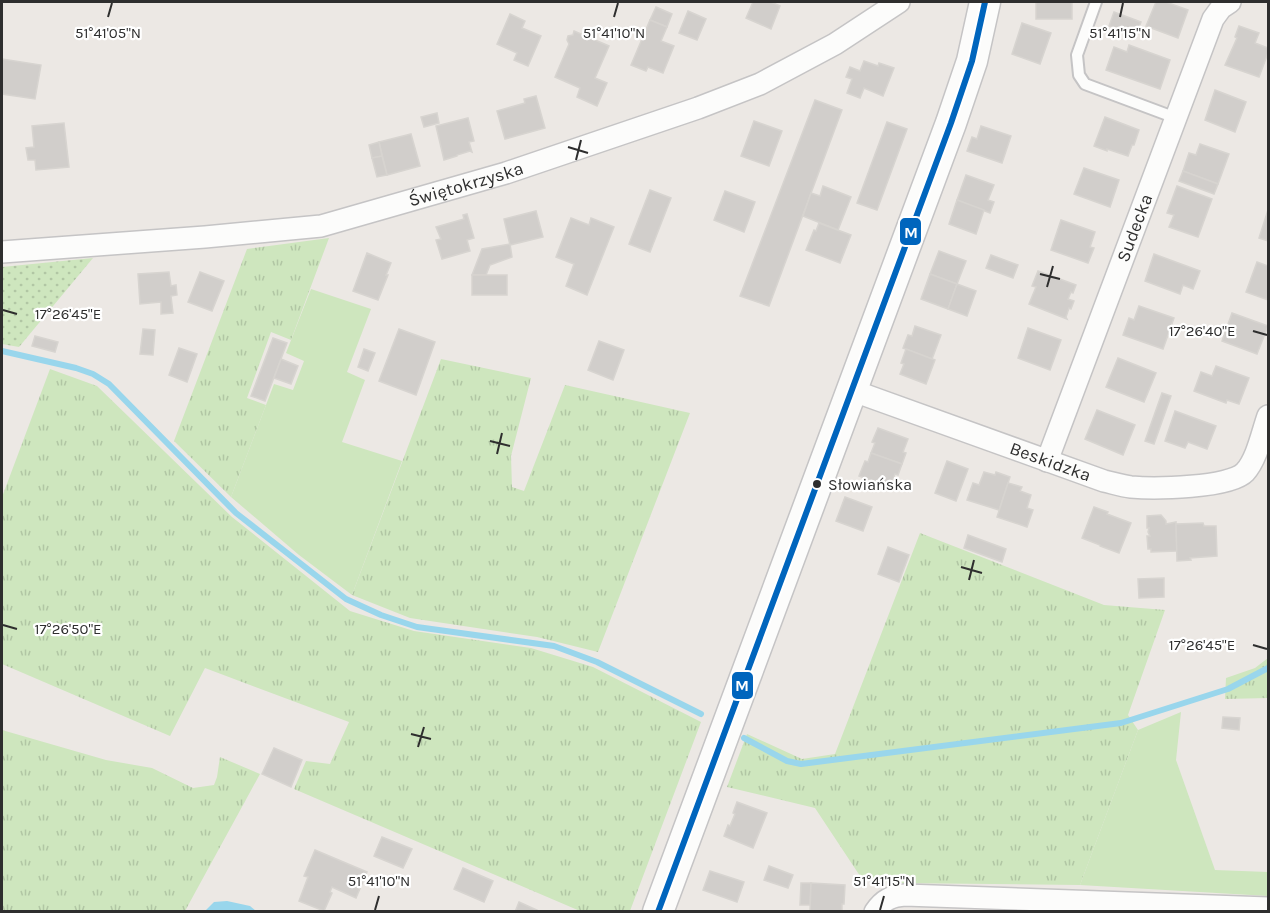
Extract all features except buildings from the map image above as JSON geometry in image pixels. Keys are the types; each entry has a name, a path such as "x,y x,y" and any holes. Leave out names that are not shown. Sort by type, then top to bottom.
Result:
{"street":[{"name":"Świętokrzyska","path":"2,252 321,226 506,173 698,108 760,84 835,44 899,2"},
{"path":"658,912 955,113 972,61 985,2"},
{"name":"Sudecka","path":"1047,461 1213,19 1221,8 1230,2"},
{"name":"Beskidzka","path":"851,390 1104,481 1155,488 1232,480 1243,474 1251,464 1269,416"},
{"path":"875,912 882,902 893,896 905,895 1269,908"}],"lane":[{"path":"1096,2 1077,55 1079,75 1085,84 1176,118"}],"green space":[{"path":"329,238 291,340 271,332 247,398 266,405 231,497 174,441 247,249"},
{"path":"93,258 19,347 2,344 2,267"},
{"path":"311,289 371,309 347,372 365,380 342,442 402,461 352,595 299,555 231,497 274,384 293,390 304,361 286,353"},
{"path":"441,359 531,378 511,456 512,487 524,491 565,385 690,413 598,652 537,637 410,618 352,595"},
{"path":"50,369 97,386 232,517 350,611 414,631 531,648 593,667 701,722 630,911 580,911 294,789 306,761 330,764 349,722 205,668 170,736 2,664 2,497"},
{"path":"920,533 1104,605 1165,610 1128,715 1138,730 1080,885 892,883 860,876 815,808 727,787 747,734 802,759 835,754"},
{"path":"1268,658 1268,698 1225,699 1226,678 1255,668"},
{"path":"1181,712 1176,760 1215,870 1268,872 1268,896 1080,885 1138,730"},
{"path":"2,730 106,760 152,768 193,788 214,785 220,757 260,774 185,911 2,911"}],"water":[{"path":"227,901 250,906 256,911 205,911 214,902"}],"waterway":[{"path":"2,351 76,368 93,374 109,384 236,513 346,599 381,615 417,627 554,646 597,662 701,714"},
{"path":"744,738 787,761 801,764 1121,723 1228,689 1268,668"}],"transit line":[{"name":"M","path":"658,912 951,123 972,61 985,2"}],"place":[{"name":"Słowiańska","path":"817,484"}]}
